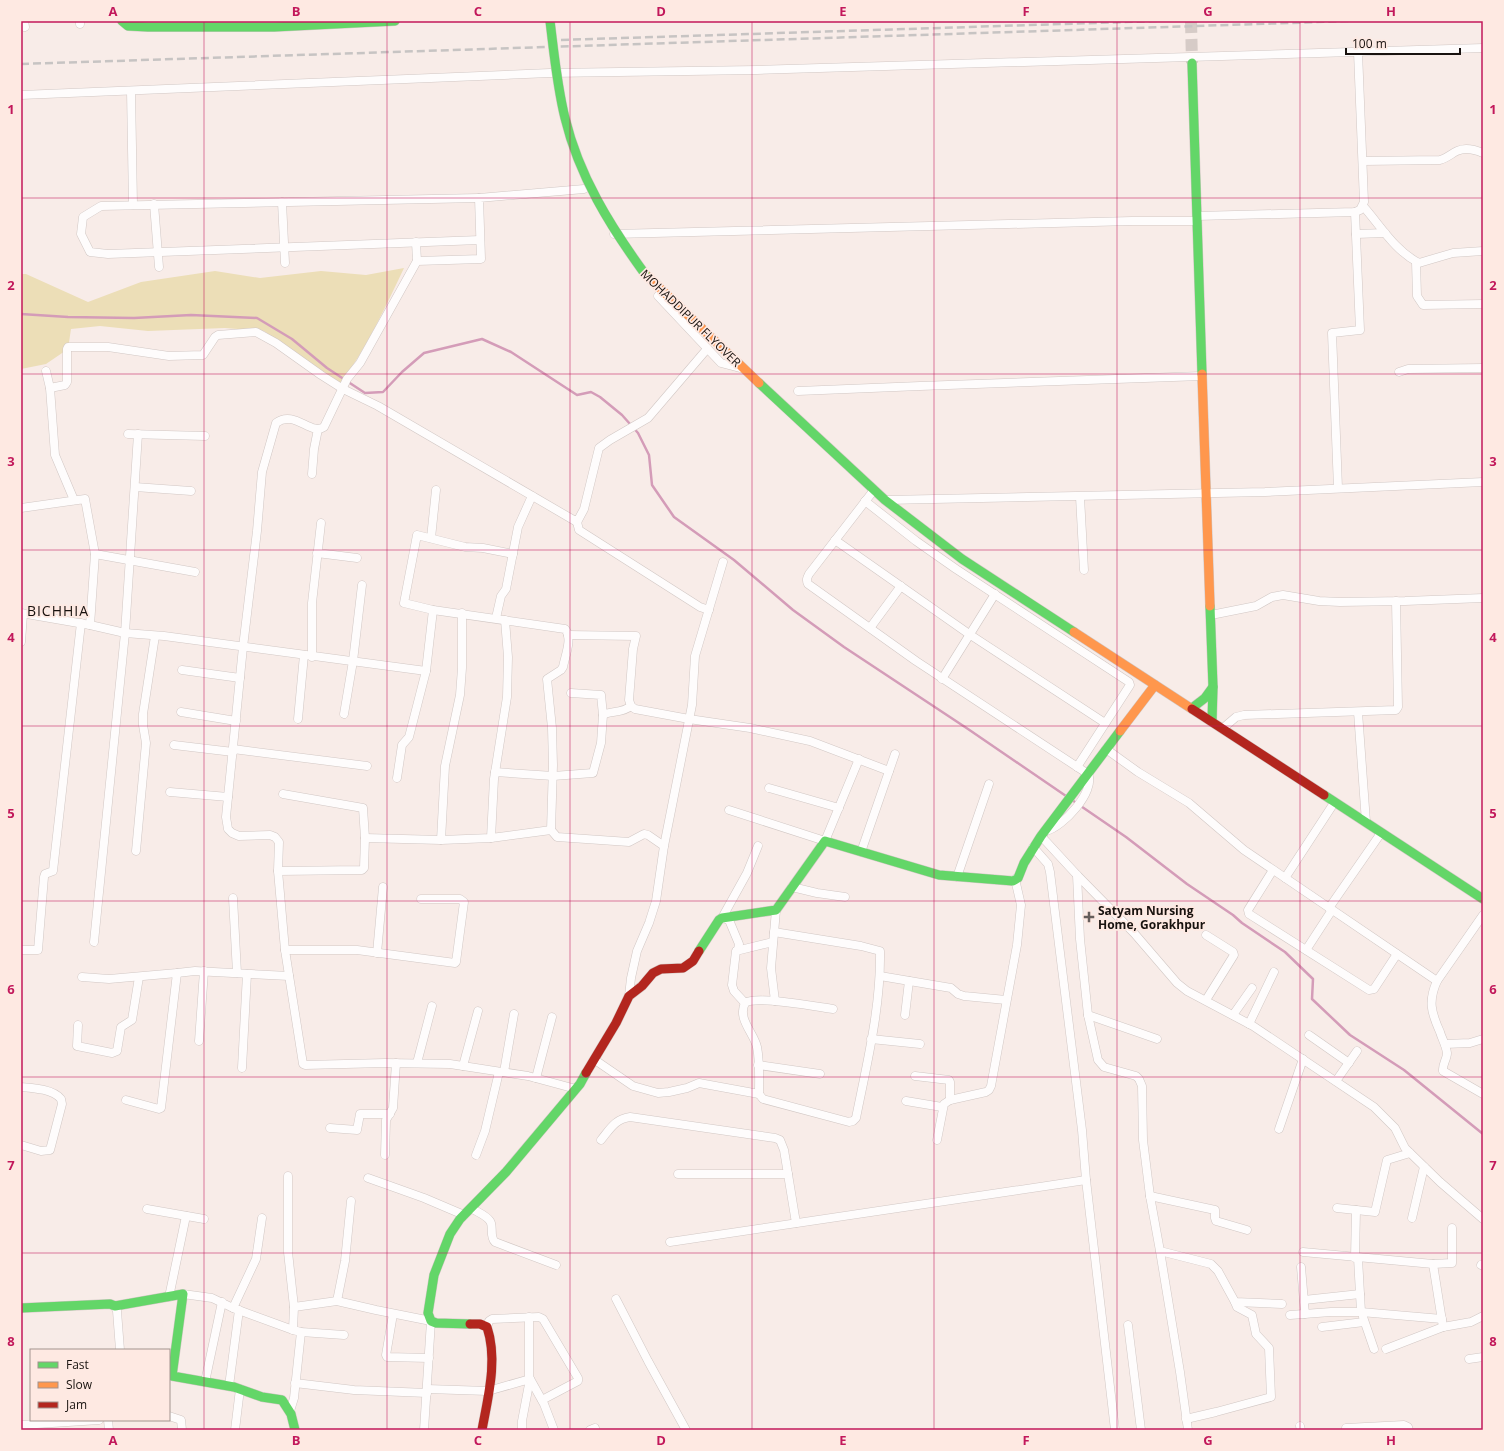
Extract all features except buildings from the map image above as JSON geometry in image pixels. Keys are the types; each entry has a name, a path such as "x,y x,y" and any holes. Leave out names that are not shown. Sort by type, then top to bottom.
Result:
{"main road":[{"path":"122,21 128,26 135,24 248,24 395,21"},
{"name":"MOHADDIPUR FLYOVER","path":"550,21 564,118 583,172 598,202 627,250 645,274 733,359 885,500 962,559 1483,899"},
{"path":"1192,64 1211,615 1213,687 1212,721"},
{"path":"482,1430 492,1360 490,1338 486,1327 480,1324 436,1323 431,1320 428,1313 434,1275 450,1234 464,1215 506,1172 576,1088 595,1060 629,996 642,986 653,973 662,969 683,968 693,962 719,920 722,918 776,910 825,841 939,875 1015,880 1018,878 1033,847 1042,834 1155,685"},
{"path":"1192,708 1205,698 1213,687"},
{"path":"21,1308 110,1304 115,1306 183,1294 171,1376 229,1386 262,1398 282,1400 290,1411 295,1430"}],"street":[{"path":"21,95 552,73 757,70 1483,48"},
{"path":"609,234 1132,221 1354,212 1360,210 1364,202 1358,52"},
{"path":"552,73 556,100 566,142 584,189 609,234 640,277 707,349 721,363 745,370"},
{"path":"131,91 133,205"},
{"path":"1363,161 1440,160 1456,151 1466,149 1483,152"},
{"path":"480,240 108,254 90,252 81,234 83,217 101,206 478,198 584,189"},
{"path":"417,261 480,260 478,198"},
{"path":"282,202 285,263"},
{"path":"154,204 159,267"},
{"path":"1363,206 1385,233 1410,259 1418,263 1453,253 1483,251"},
{"path":"1338,488 1332,333 1360,330 1354,212"},
{"path":"1356,234 1385,233"},
{"path":"416,242 417,261 360,363 347,379 324,427 318,429 288,418 282,419 276,423 262,472 228,797 226,818 228,829 238,836 270,835 275,837 279,842 278,871 285,950 304,1065 396,1063 450,1064 536,1078 576,1088"},
{"path":"1416,262 1418,296 1423,305 1483,304"},
{"path":"50,388 65,385 67,382 68,347 108,346 169,356 203,356 215,337 218,335 256,332 276,343 321,375 378,406 576,522 579,530 700,607 709,610"},
{"path":"576,522 584,509 599,448 648,418 707,349"},
{"path":"1399,372 1408,369 1483,368"},
{"path":"46,371 50,388 55,454 74,500"},
{"path":"798,392 1202,376"},
{"path":"312,474 314,449 318,429"},
{"path":"128,434 205,436"},
{"path":"94,942 125,633 131,560 138,434"},
{"path":"885,500 1207,494 1483,482"},
{"path":"135,487 191,490"},
{"path":"431,538 436,490"},
{"path":"874,490 809,574 808,584 942,679 1088,774 1090,782 1085,796 1065,820 1052,830 1042,834 1076,875 1134,933 1177,983 1249,1024 1374,1107 1395,1128 1405,1148 1424,1167 1483,1219"},
{"path":"496,618 501,596 506,589 518,528 532,496"},
{"path":"1080,497 1084,570"},
{"path":"21,508 74,500 86,500 95,554 90,625"},
{"path":"865,501 916,541 956,569 1129,682 1130,685 1077,767"},
{"path":"298,719 308,656 321,523"},
{"path":"514,554 482,548 465,547 418,534 416,536 404,602 405,604 433,610 565,629 569,638 563,667 547,679 552,728 553,776 551,830 557,837 629,842 644,834 664,846"},
{"path":"835,540 969,634 1105,723"},
{"path":"317,553 357,558"},
{"path":"95,554 195,572"},
{"path":"629,996 637,950 649,923 656,901 664,846 692,705 695,656 723,562"},
{"path":"344,714 362,585"},
{"path":"870,628 901,586"},
{"path":"942,679 995,594"},
{"path":"1211,615 1256,606 1272,597 1283,595 1319,601 1396,601 1483,598"},
{"path":"1222,729 1236,717 1244,715 1396,710 1396,601"},
{"path":"397,778 402,745 409,737 426,672 433,610"},
{"path":"441,840 445,766 460,695 462,613"},
{"path":"21,642 22,614 81,623 125,633 352,661 426,672"},
{"path":"491,838 495,772 506,697 508,658 505,620"},
{"path":"21,950 38,950 44,877 46,874 53,871 72,689 81,623"},
{"path":"1064,639 1071,630"},
{"path":"568,635 636,636 633,649 628,700 631,706 635,709 750,728 810,741 889,771"},
{"path":"136,851 146,742 143,714 155,636"},
{"path":"182,670 240,678"},
{"path":"495,772 553,776 593,773 601,743 603,715 601,695 571,693"},
{"path":"603,715 606,713 622,712 631,706"},
{"path":"181,712 236,721"},
{"path":"1358,712 1366,823"},
{"path":"174,745 367,766"},
{"path":"1106,749 1138,772 1189,803 1244,850 1437,981"},
{"path":"861,852 895,754"},
{"path":"729,810 825,841 859,759"},
{"path":"957,877 989,784"},
{"path":"769,788 839,808"},
{"path":"170,792 228,797"},
{"path":"278,871 362,870 364,868 364,808 283,794"},
{"path":"1286,878 1334,803"},
{"path":"365,838 441,840 491,838 551,830"},
{"path":"1306,950 1330,909 1381,833"},
{"path":"745,1003 734,991 732,985 736,954 739,944 729,920 722,918 747,872 758,846"},
{"path":"1033,847 1048,864 1050,872 1081,1122 1086,1180 1115,1430"},
{"path":"1273,870 1248,912 1371,991 1374,989 1397,954"},
{"path":"1076,875 1080,939 1088,1015 1098,1060 1104,1067 1136,1076 1142,1086 1143,1140 1150,1196 1188,1430"},
{"path":"937,1140 942,1107 944,1104 950,1100 986,1092 991,1086 1017,945 1021,905 1015,880"},
{"path":"377,953 383,887"},
{"path":"792,887 817,893 845,897"},
{"path":"233,898 237,973"},
{"path":"285,950 357,950 449,963 456,962 464,902 460,899 421,899"},
{"path":"775,1001 771,968 776,910"},
{"path":"1483,915 1437,981 1432,992 1431,1005 1435,1022 1445,1044 1446,1058 1443,1071 1483,1094"},
{"path":"774,932 861,946 880,951 880,976 872,1039 856,1118 849,1122 763,1099 759,1094 757,1046 746,1024 743,1008 745,1003 751,1000 775,1001 833,1009"},
{"path":"1206,935 1233,952 1234,955 1206,1000"},
{"path":"738,950 773,942"},
{"path":"82,977 109,979 177,974 195,971 289,976"},
{"path":"199,1041 204,971"},
{"path":"1249,1024 1274,972"},
{"path":"126,1100 158,1109 161,1108 177,974"},
{"path":"242,1068 247,974"},
{"path":"880,976 951,988 958,994 964,996 1006,1000"},
{"path":"78,1024 77,1046 112,1053 117,1051 121,1028 132,1020 139,977"},
{"path":"905,1015 909,981"},
{"path":"1233,1015 1252,988"},
{"path":"417,1063 432,1006"},
{"path":"463,1066 478,1011"},
{"path":"476,1155 502,1072 514,1014"},
{"path":"1088,1015 1157,1039"},
{"path":"536,1078 552,1017"},
{"path":"1309,1035 1349,1063"},
{"path":"872,1039 920,1044"},
{"path":"1445,1044 1470,1043 1483,1039"},
{"path":"1336,1081 1357,1052"},
{"path":"1279,1129 1303,1059"},
{"path":"595,1060 633,1086 658,1093 687,1088 699,1083 759,1094"},
{"path":"385,1155 386,1120 393,1108 396,1063"},
{"path":"758,1065 820,1074"},
{"path":"915,1076 949,1080 950,1100"},
{"path":"21,1087 54,1094 61,1099 62,1104 50,1150 41,1151 21,1145"},
{"path":"906,1101 942,1107"},
{"path":"330,1128 357,1130 360,1114 390,1114"},
{"path":"601,1140 615,1122 620,1119 630,1117 775,1138 780,1140 783,1145 796,1223"},
{"path":"1338,1208 1375,1212 1387,1160 1410,1153"},
{"path":"1412,1218 1424,1167"},
{"path":"678,1174 788,1174"},
{"path":"288,1176 288,1252 297,1331 294,1398 290,1411"},
{"path":"368,1178 424,1198 464,1215"},
{"path":"670,1242 1086,1180"},
{"path":"1150,1196 1215,1210 1216,1221 1247,1230"},
{"path":"337,1301 345,1261 351,1201"},
{"path":"471,1208 489,1219 492,1226 492,1236 495,1242 556,1265"},
{"path":"147,1209 204,1220"},
{"path":"1356,1210 1357,1258 1362,1312 1374,1349"},
{"path":"169,1297 186,1216"},
{"path":"229,1386 236,1309 256,1259 262,1218"},
{"path":"1303,1252 1433,1264 1452,1263 1452,1228"},
{"path":"1160,1251 1211,1264 1218,1271 1237,1307 1252,1315 1256,1334 1269,1348 1271,1397 1186,1419"},
{"path":"1433,1264 1442,1323"},
{"path":"1301,1267 1305,1314"},
{"path":"183,1294 212,1298 236,1309 297,1331 344,1335"},
{"path":"1304,1300 1360,1294"},
{"path":"616,1299 648,1362 686,1430"},
{"path":"294,1307 337,1301 393,1314 431,1320 424,1430"},
{"path":"205,1382 222,1302"},
{"path":"1235,1302 1282,1304"},
{"path":"115,1306 117,1311 120,1349"},
{"path":"1290,1315 1331,1312 1362,1312 1442,1323 1471,1322 1483,1316"},
{"path":"393,1314 387,1357 429,1358"},
{"path":"486,1327 488,1321 492,1319 529,1317 539,1317 543,1319 578,1378 578,1381 542,1400"},
{"path":"522,1430 522,1421 530,1379 529,1317"},
{"path":"1322,1326 1364,1322"},
{"path":"1386,1349 1442,1323"},
{"path":"1128,1325 1141,1430"},
{"path":"1469,1359 1483,1357"},
{"path":"295,1383 354,1390 488,1391 530,1379"},
{"path":"530,1379 542,1400 554,1430"},
{"path":"235,1430 240,1389"},
{"path":"170,1416 181,1420 182,1430"},
{"path":"21,1425 43,1422 87,1421"},
{"path":"1346,1428 1404,1425 1408,1427 1409,1430"}],"shaded area":[{"path":"404,268 383,312 341,383 305,361 264,331 225,328 148,331 100,326 71,329 68,349 46,364 21,369 21,274 26,274 88,302 141,282 215,271 260,278 321,271 366,275"}],"waterway":[{"path":"21,314 68,317 134,318 191,315 257,318 292,339 327,368 365,393 383,392 402,372 424,353 482,339 511,352 577,395 591,392 600,397 622,415 638,433 649,455 652,485 674,517 734,560 793,610 844,647 1066,796"},
{"path":"1072,800 1126,837 1187,884 1285,952 1313,979 1312,999 1350,1035 1404,1070 1483,1134"}],"tunnel":[{"path":"1191,21 1192,63"}],"railway":[{"path":"561,40 1157,21"},
{"path":"21,64 1351,21"}],"traffic: fast":[{"path":"122,21 128,26 148,27 274,27 395,21"},
{"path":"550,21 562,106 578,160 608,219 645,274"},
{"path":"1192,63 1202,374"},
{"path":"759,383 885,500 962,559 1074,632"},
{"path":"1210,606 1213,687 1212,721"},
{"path":"1192,708 1205,698 1213,687"},
{"path":"699,951 719,920 722,918 776,910 825,841 939,875 1013,881 1018,878 1024,863 1041,836 1120,731"},
{"path":"1324,795 1483,899"},
{"path":"470,1324 436,1323 431,1321 428,1313 434,1275 450,1234 460,1219 506,1172 580,1084 586,1073"},
{"path":"21,1308 110,1304 115,1306 183,1294 172,1376 234,1387 262,1397 282,1400 291,1414 295,1430"}],"traffic: slow":[{"path":"645,274 759,383"},
{"path":"1202,374 1210,606"},
{"path":"1074,632 1192,709"},
{"path":"1120,731 1155,685"}],"traffic: jam":[{"path":"1192,709 1324,795"},
{"path":"586,1073 616,1023 629,996 642,986 653,973 661,969 683,968 693,961 699,951"},
{"path":"470,1324 480,1324 487,1327 492,1352 491,1378 482,1430"}],"place":[{"name":"Satyam Nursing Home, Gorakhpur","path":"1089,917"}],"district":[{"name":"BICHHIA","path":"58,610"}]}
